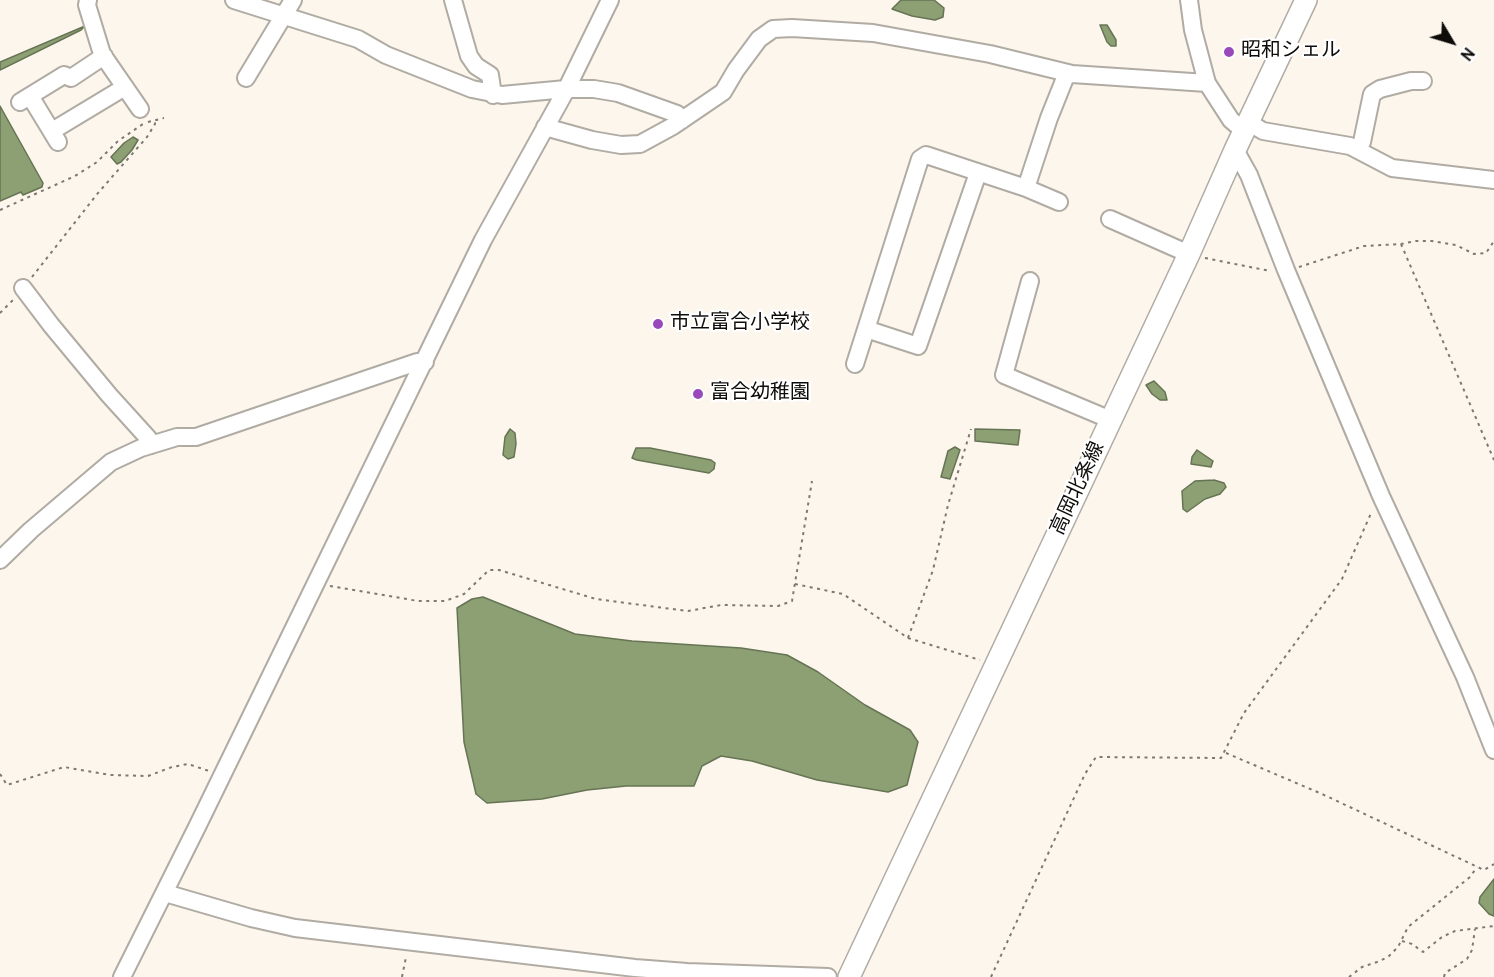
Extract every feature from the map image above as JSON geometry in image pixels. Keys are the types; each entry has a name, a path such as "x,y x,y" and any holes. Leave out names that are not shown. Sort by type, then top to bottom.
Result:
{"main road":[{"name":"高岡北条線","path":"849,977 997,665 1306,0"}],"street":[{"path":"88,0 87,5 104,56 140,109"},
{"path":"234,0 358,39 408,63 472,89 494,95 594,89 618,93 677,114 682,120"},
{"path":"246,78 293,0"},
{"path":"453,0 469,56 476,66 490,75 494,95"},
{"path":"122,977 483,240 566,89 610,0"},
{"path":"1190,0 1193,30 1207,83 1242,134 1249,174 1286,270 1381,496 1464,677 1494,750"},
{"path":"544,127 621,145 640,144 682,120 723,92 759,39 773,29 821,28 873,33 990,54 1067,73 1207,83"},
{"path":"104,56 71,78 64,75 25,99 55,137 125,87"},
{"path":"1026,188 1049,118 1067,73"},
{"path":"1358,149 1362,142 1372,94 1380,89 1411,81 1423,81"},
{"path":"1242,134 1263,130 1358,149 1392,168 1494,180"},
{"path":"855,364 920,159 926,155 1026,188 1059,202"},
{"path":"866,330 918,346 978,172"},
{"path":"1110,219 1189,254"},
{"path":"1030,281 1004,375 1111,420"},
{"path":"23,288 109,395 148,438 151,445"},
{"path":"0,560 31,530 111,462 151,445 177,437 196,437 417,362 425,362"},
{"path":"165,893 295,928 687,972 828,977"}],"path":[{"path":"0,210 75,176 98,162 123,137 145,123 164,118"},
{"path":"0,313 147,137 155,120"},
{"path":"1189,254 1276,272 1364,246 1432,241 1456,245 1474,254 1486,253 1494,241"},
{"path":"1401,244 1494,460"},
{"path":"908,638 933,570 948,505 971,429"},
{"path":"316,583 418,601 446,601 464,594 489,570 499,570 596,599 688,611 721,604 778,606 792,602 812,481"},
{"path":"991,977 1085,774 1096,758 1221,758 1244,713 1342,579 1381,496"},
{"path":"795,584 843,594 908,638 997,665"},
{"path":"1225,753 1322,794 1484,870 1494,864"},
{"path":"0,774 7,785 64,767 110,774 148,776 188,764 222,776"},
{"path":"1349,977 1362,967 1388,957 1398,947 1408,927 1470,877 1477,867"},
{"path":"1401,941 1412,944 1423,952 1442,937 1455,931 1494,926"},
{"path":"1444,977 1445,973 1467,959 1472,950 1475,929"},
{"path":"402,977 409,942"}],"shaded area":[{"path":"901,0 934,0 944,8 943,17 935,20 912,16 892,9"},
{"path":"1100,25 1107,25 1116,40 1116,46 1111,46 1107,42"},
{"path":"85,26 81,30 0,70 0,62"},
{"path":"0,106 43,183 42,187 23,195 21,192 0,201"},
{"path":"133,137 138,140 132,150 117,164 111,157"},
{"path":"1154,381 1165,392 1167,400 1160,400 1152,394 1146,385"},
{"path":"510,429 515,433 516,444 514,457 508,459 503,455 505,437"},
{"path":"975,429 1020,430 1018,445 975,441"},
{"path":"955,447 960,450 950,479 941,477 948,451"},
{"path":"636,448 650,448 711,460 715,463 714,469 709,473 637,460 632,458"},
{"path":"1197,450 1213,461 1211,467 1191,464 1192,457"},
{"path":"1214,480 1224,483 1226,487 1220,494 1205,499 1187,512 1183,509 1182,491 1195,481"},
{"path":"483,597 575,634 632,641 741,648 787,655 818,672 865,705 910,730 918,742 907,785 888,792 817,780 752,761 721,756 702,766 694,786 626,786 587,790 542,799 487,803 476,794 464,742 457,608 472,599"},
{"path":"1494,879 1494,916 1479,903 1480,897"}],"place":[{"name":"昭和シェル","path":"1229,52"},
{"name":"市立富合小学校","path":"658,324"},
{"name":"富合幼稚園","path":"698,394"}]}
